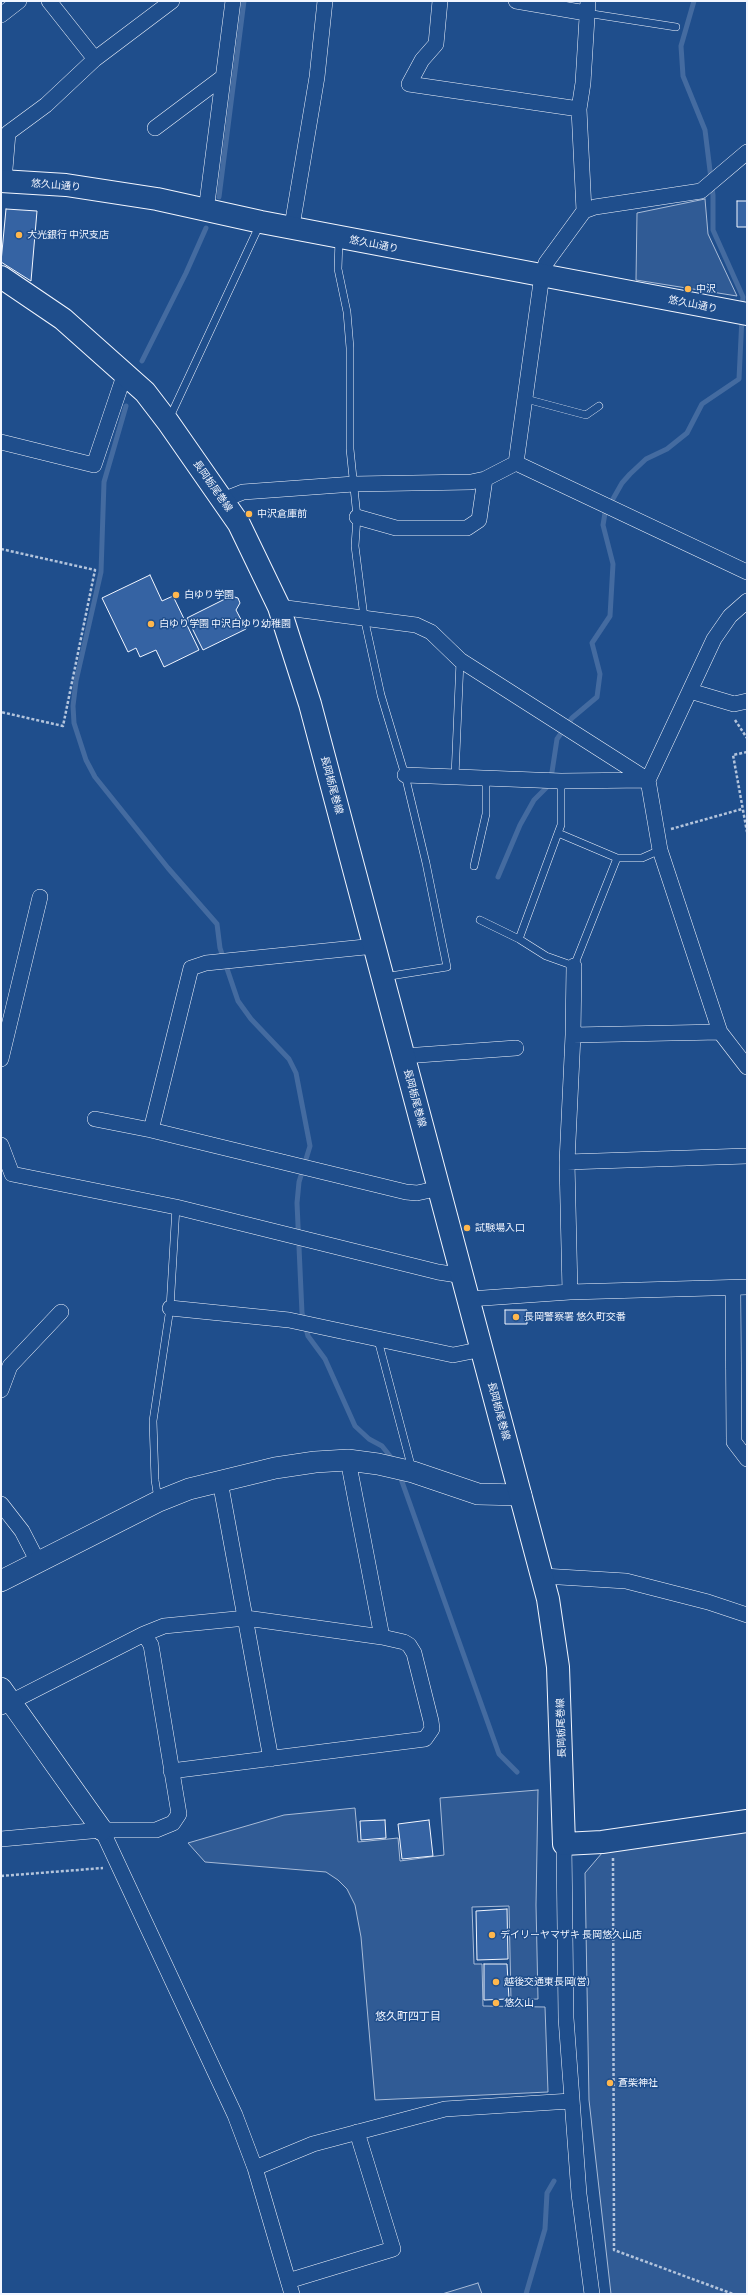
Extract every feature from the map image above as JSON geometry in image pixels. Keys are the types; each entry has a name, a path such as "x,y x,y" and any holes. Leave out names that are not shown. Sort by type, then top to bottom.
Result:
{"main road":[{"name":"悠久山通り","path":"3,181 66,185 157,199 260,222 292,226 339,237 747,314"},
{"name":"長岡栃尾巻線","path":"1,277 63,319 145,392 224,500 239,524 279,607 310,704 543,1576 558,1667 564,1844"},
{"path":"564,1844 613,1840 747,1821"}],"street":[{"path":"1,15 19,1"},
{"path":"50,1 94,59"},
{"path":"3,181 8,132 46,105 94,59 172,1"},
{"path":"206,211 233,1"},
{"path":"292,226 317,77 325,1"},
{"path":"440,1 436,44 422,60 409,84 579,109"},
{"path":"516,1 587,7 583,83 579,109 584,211"},
{"path":"155,128 223,77"},
{"path":"516,463 542,275 546,264 584,211 595,207 701,192 747,152"},
{"path":"1,442 94,465 125,373"},
{"path":"224,500 243,492 354,484 471,482 485,479 516,463"},
{"path":"516,463 747,572"},
{"path":"357,517 396,528 467,528 479,520 485,479"},
{"path":"747,601 730,616 714,639 648,780 660,850 720,1032 747,1067"},
{"path":"279,607 416,625 431,632 460,660 648,780"},
{"path":"690,691 734,704 747,701"},
{"path":"405,775 561,781 648,780"},
{"path":"1,1059 40,897"},
{"path":"151,1130 191,968 206,963 375,946"},
{"path":"570,1292 567,1162 573,1035 574,966"},
{"path":"573,1035 720,1032"},
{"path":"404,1056 516,1048"},
{"path":"95,1119 151,1130 406,1192 417,1192 440,1188"},
{"path":"1,1144 12,1174 176,1207 438,1272 464,1276"},
{"path":"567,1162 747,1156"},
{"path":"469,1298 570,1292 740,1287 734,1442 747,1459"},
{"path":"170,1308 289,1320 454,1355 483,1350"},
{"path":"1,1390 10,1366 61,1312"},
{"path":"348,1460 382,1637"},
{"path":"1,1581 159,1502 189,1489 275,1468 315,1462 348,1460 378,1464 413,1472 478,1494 522,1494"},
{"path":"220,1481 271,1760"},
{"path":"1,1504 22,1531 38,1562"},
{"path":"543,1576 626,1582 708,1602 747,1615"},
{"path":"171,1771 271,1760 425,1739 429,1734 431,1721 414,1653 409,1645 404,1642 382,1637 246,1618 164,1626 4,1699 102,1830 120,1866 235,2115 255,2168 290,2288 393,2249 357,2132"},
{"path":"1,1839 102,1830 156,1830 173,1823 179,1814 151,1645 144,1634"},
{"path":"564,1844 566,2018 571,2101 579,2194 592,2294"},
{"path":"255,2168 313,2144 445,2109 571,2101"}],"lane":[{"path":"587,7 676,27"},
{"path":"168,422 260,222"},
{"path":"339,237 338,269 347,312 350,348 350,449 357,517 355,546 364,617 381,695 405,775 426,863 447,967 383,977"},
{"path":"526,399 586,415 599,406"},
{"path":"455,776 460,660"},
{"path":"474,866 486,814 486,777"},
{"path":"520,940 558,833 560,825 561,781"},
{"path":"558,833 618,858 642,858 660,850"},
{"path":"480,920 520,940 546,956 574,966 618,858"},
{"path":"159,1502 155,1480 153,1422 170,1308 176,1207"},
{"path":"378,1340 413,1472"}],"path":[{"path":"1,548 94,570 63,726 1,712"},
{"path":"747,752 733,755 747,832"},
{"path":"657,833 742,809"},
{"path":"613,1840 614,2250 733,2294"},
{"path":"1,1876 120,1866"}],"shaded area":[{"path":"705,199 708,234 737,296 636,280 637,213"},
{"path":"538,1790 536,1905 538,1999 511,2000 509,1906 472,1907 474,1964 482,1964 483,2006 545,2007 548,2092 375,2100 361,1937 355,1905 347,1889 338,1880 326,1872 205,1862 188,1843 284,1815 355,1808 358,1842 398,1838 400,1861 444,1855 440,1798"},
{"path":"747,1828 747,2294 611,2294 589,2100 585,1873 608,1846"},
{"path":"478,2283 482,2294 442,2294"}],"building":[{"path":"737,201 747,201 747,227 737,227"},
{"name":"大光銀行 中沢支店","path":"6,209 37,211 31,281 1,262"},
{"name":"白ゆり学園 中沢白ゆり幼稚園","path":"150,575 162,601 173,596 199,650 164,667 156,650 140,657 136,648 128,652 102,598"},
{"path":"231,596 238,598 240,603 236,610 246,629 203,650 187,618"},
{"name":"長岡警察署 悠久町交番","path":"505,1310 527,1310 527,1324 505,1324"},
{"path":"385,1820 386,1838 361,1840 360,1821"},
{"path":"429,1820 433,1856 402,1859 398,1824"},
{"name":"デイリーヤマザキ 長岡悠久山店","path":"507,1909 508,1959 477,1960 476,1911"},
{"name":"越後交通東長岡(営)","path":"484,1964 507,1964 509,1999 484,2000"}],"waterway":[{"path":"219,197 244,1"},
{"path":"694,1 681,46 683,76 705,130 713,195 713,230 743,297 742,307"},
{"path":"142,361 186,273 206,228"},
{"path":"498,877 520,825 534,800 546,788 552,772 557,739 572,718 597,697 600,674 592,643 610,616 613,564 603,525 605,513 622,483 630,474 646,459 667,449 687,433 702,404 739,379 742,317"},
{"path":"126,406 104,482 101,572 76,681 73,706 74,723 86,760 95,777 168,868 217,924 220,948 238,1001 251,1019 289,1059 296,1073 310,1146 299,1182 297,1203 302,1313 308,1336 325,1359 355,1426 369,1439 382,1446 394,1461"},
{"path":"400,1476 499,1754 517,1772"},
{"path":"526,2294 545,2229 547,2193 554,2181"}],"place":[{"name":"大光銀行 中沢支店","path":"19,235"},
{"name":"中沢","path":"688,289"},
{"name":"中沢倉庫前","path":"249,514"},
{"name":"白ゆり学園","path":"176,595"},
{"name":"白ゆり学園 中沢白ゆり幼稚園","path":"151,624"},
{"name":"試験場入口","path":"467,1228"},
{"name":"長岡警察署 悠久町交番","path":"516,1317"},
{"name":"デイリーヤマザキ 長岡悠久山店","path":"492,1935"},
{"name":"越後交通東長岡(営)","path":"496,1982"},
{"name":"悠久山","path":"496,2003"},
{"name":"蒼柴神社","path":"610,2083"}],"district":[{"name":"悠久町四丁目","path":"408,2016"}]}
